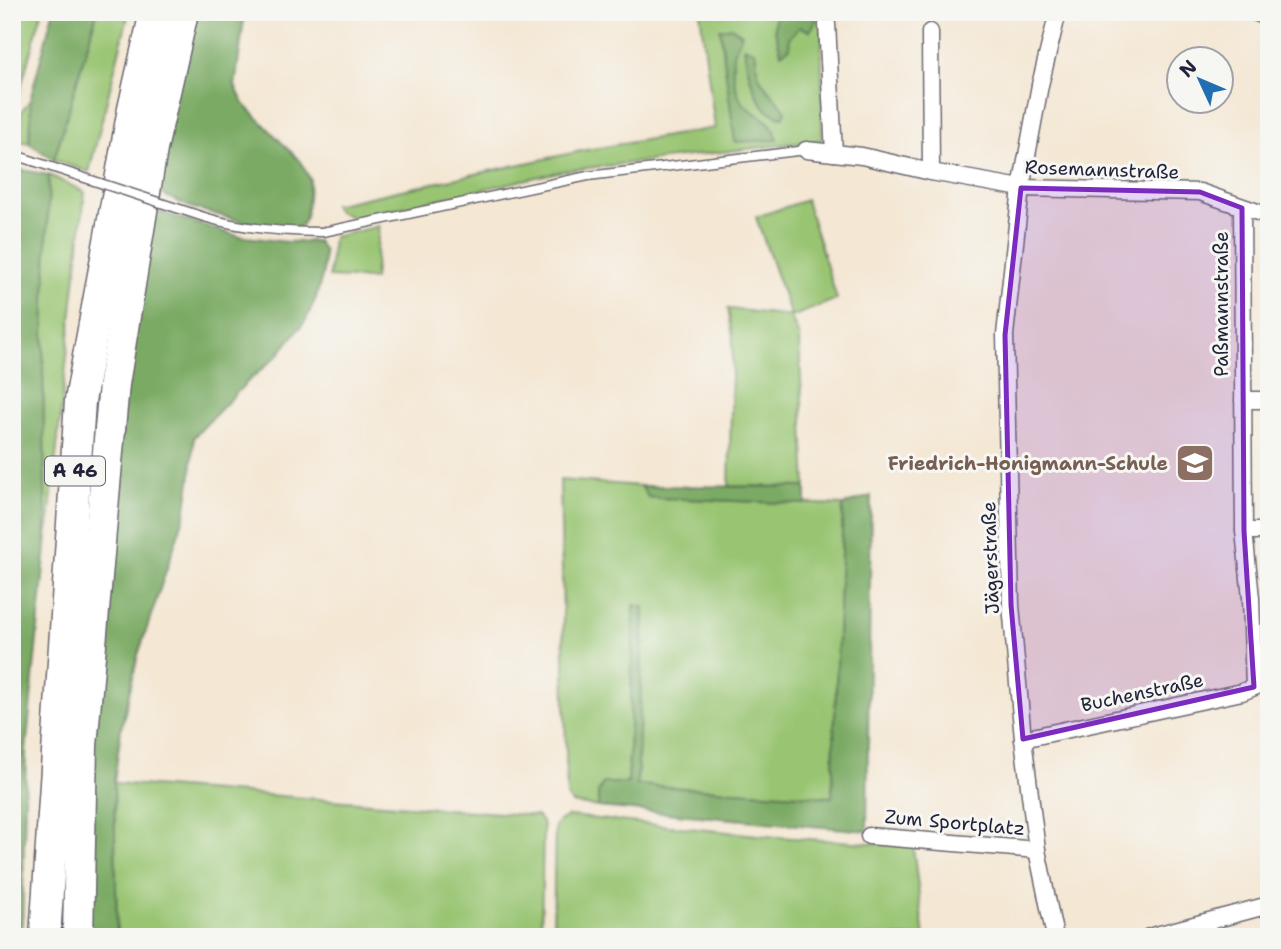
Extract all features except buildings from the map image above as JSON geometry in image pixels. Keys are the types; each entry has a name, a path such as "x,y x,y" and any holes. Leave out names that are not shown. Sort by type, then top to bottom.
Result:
{"highway":[{"name":"A 46","path":"45,937 80,401 133,109 155,12"},
{"name":"A 46","path":"78,937 82,746 114,384 152,149 184,12"}],"street":[{"name":"Jägerstraße","path":"1055,937 1037,850 1023,739 1011,605 1005,335 1021,188 1040,85 1058,12"},
{"path":"1254,12 1269,18"},
{"path":"827,24 834,153"},
{"path":"930,32 931,172"},
{"name":"Rosemannstraße","path":"806,150 862,156 1021,188 1200,192 1269,216"},
{"name":"Paßmannstraße","path":"1242,208 1244,531 1261,684"},
{"name":"Paßmannstraße","path":"1243,400 1269,400"},
{"path":"1244,531 1269,531"},
{"name":"Buchenstraße","path":"1023,739 1242,692 1261,684"},
{"name":"Zum Sportplatz","path":"869,836 1037,850"},
{"path":"1149,937 1269,905"}],"lane":[{"path":"12,154 228,224 285,232 323,232 588,176 806,150"}],"highlighted area":[{"path":"1021,188 1200,192 1242,208 1244,531 1254,687 1023,739 1011,605 1005,335"}],"green space":[{"path":"12,12 42,12 18,97 12,103"},
{"path":"53,12 97,12 54,160 29,143 30,100"},
{"path":"97,12 129,12 89,172 54,160"},
{"path":"191,12 245,12 235,86 244,104 300,161 310,179 306,216 301,226 291,230 240,221 190,207 150,189"},
{"path":"700,12 822,12 822,140 563,171 355,218 338,212 333,205 586,150 715,128"},
{"path":"775,12 816,12 816,21 810,31 800,27 789,38 790,48 781,53 775,30"},
{"path":"731,27 742,34 733,60 739,95 749,109 773,127 777,140 735,142 720,29"},
{"path":"744,47 754,50 760,78 786,111 783,117 773,114 759,99 750,78"},
{"path":"30,100 29,143 12,139 12,124"},
{"path":"12,168 49,175 43,367 46,547 26,751 22,937 12,937"},
{"path":"49,175 85,192 46,547 43,367"},
{"path":"806,200 837,299 791,317 799,337 806,487 729,486 733,336 728,309 791,316 756,217"},
{"path":"156,211 238,236 287,242 317,241 324,251 323,272 306,320 278,355 244,385 194,437 185,514 138,655 121,729 114,783 117,937 84,937 90,757 131,325"},
{"path":"379,226 374,279 329,277 333,237"},
{"path":"560,480 641,486 648,497 658,498 843,505 832,797 637,785 644,607 634,605 628,784 598,793 598,807 572,803 567,796"},
{"path":"641,486 806,487 806,504 648,497"},
{"path":"871,496 867,831 598,807 598,793 603,783 628,783 634,605 644,607 637,785 832,797 843,505"},
{"path":"114,783 537,816 543,827 541,937 117,937"},
{"path":"569,816 777,837 913,846 924,937 553,937 555,826"}],"place":[{"name":"Friedrich-Honigmann-Schule","path":"1195,463"}]}
